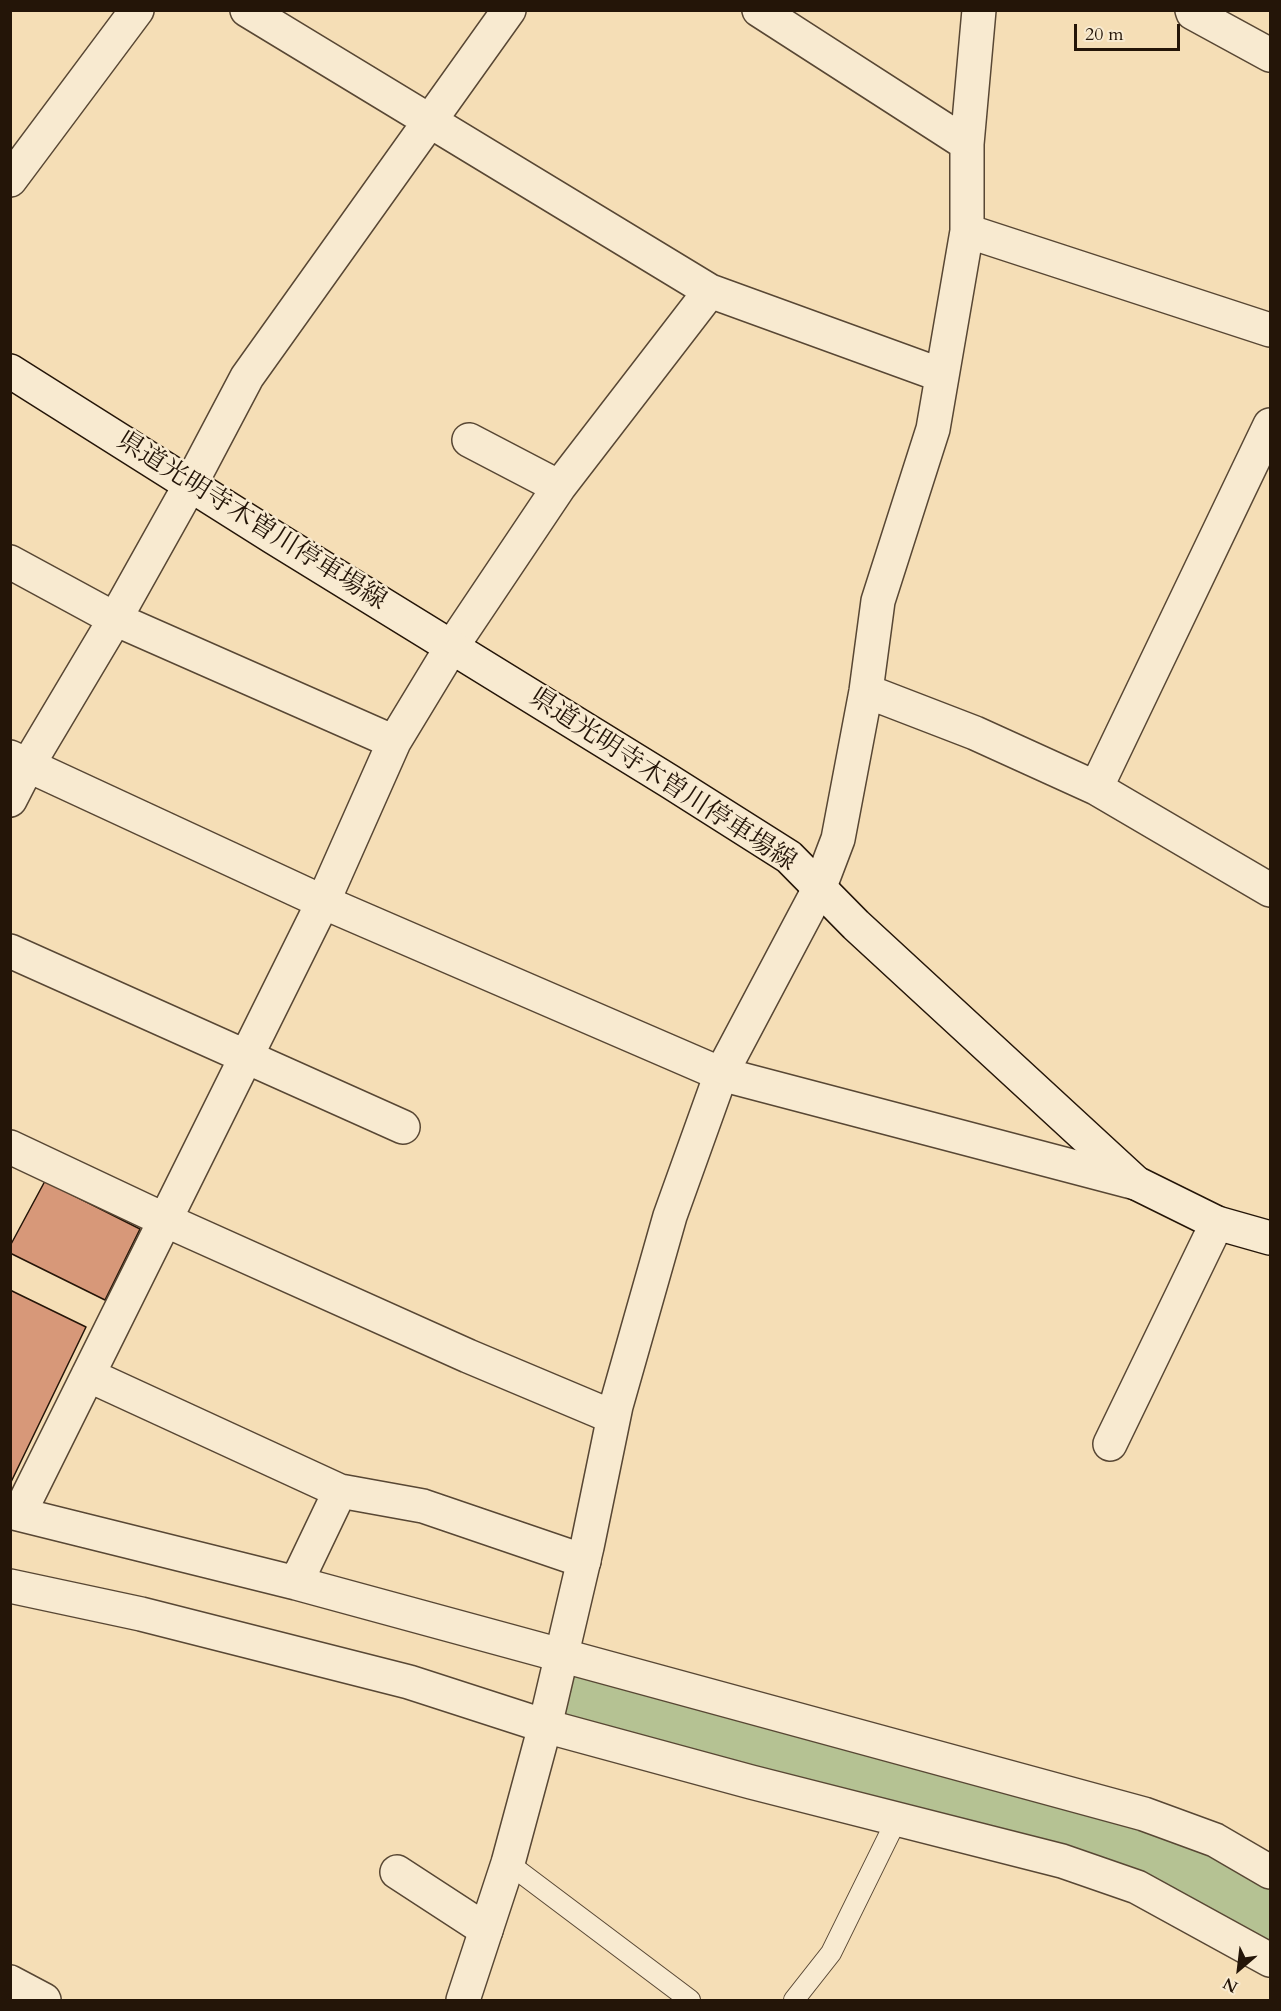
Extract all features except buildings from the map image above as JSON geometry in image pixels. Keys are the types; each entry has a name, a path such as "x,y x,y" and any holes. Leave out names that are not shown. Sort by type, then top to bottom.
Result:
{"street":[{"path":"10,180 137,10"},
{"path":"247,10 710,291 941,375"},
{"path":"10,800 19,761 115,619 247,377 509,10"},
{"path":"759,10 967,144"},
{"path":"463,2001 508,1863 545,1726 584,1562 613,1417 669,1216 721,1074 819,889 838,839 866,691 878,601 933,429 967,231 967,144 979,10"},
{"path":"1192,10 1192,13 1270,55"},
{"path":"967,231 1270,330"},
{"path":"710,291 559,487 451,648 394,742 323,902 88,1375 15,1513 296,1583 1144,1814 1215,1840 1270,1872"},
{"name":"県道光明寺木曽川停車場線","path":"10,371 789,857 856,925 1136,1183 1217,1223 1270,1238"},
{"path":"1096,788 1263,461 1270,425"},
{"path":"469,440 559,487"},
{"path":"10,562 115,619 394,742"},
{"path":"866,691 975,733 1096,788 1270,890"},
{"path":"19,761 323,902 721,1074 1136,1183"},
{"path":"10,951 403,1127"},
{"path":"10,1147 165,1220 468,1356 613,1417"},
{"path":"1110,1444 1217,1223"},
{"path":"88,1375 340,1491 423,1506 584,1562"},
{"path":"296,1583 340,1491"},
{"path":"10,1586 141,1614 408,1682 545,1726 751,1782 1062,1861 1137,1887 1270,1960"},
{"path":"397,1872 486,1930"},
{"path":"10,1982 44,2001"}],"lane":[{"path":"794,2001 831,1953 897,1819"},
{"path":"508,1863 690,2001"}],"green space":[{"path":"562,1655 1144,1814 1270,1886 1270,1958 1137,1887 545,1726"}]}
